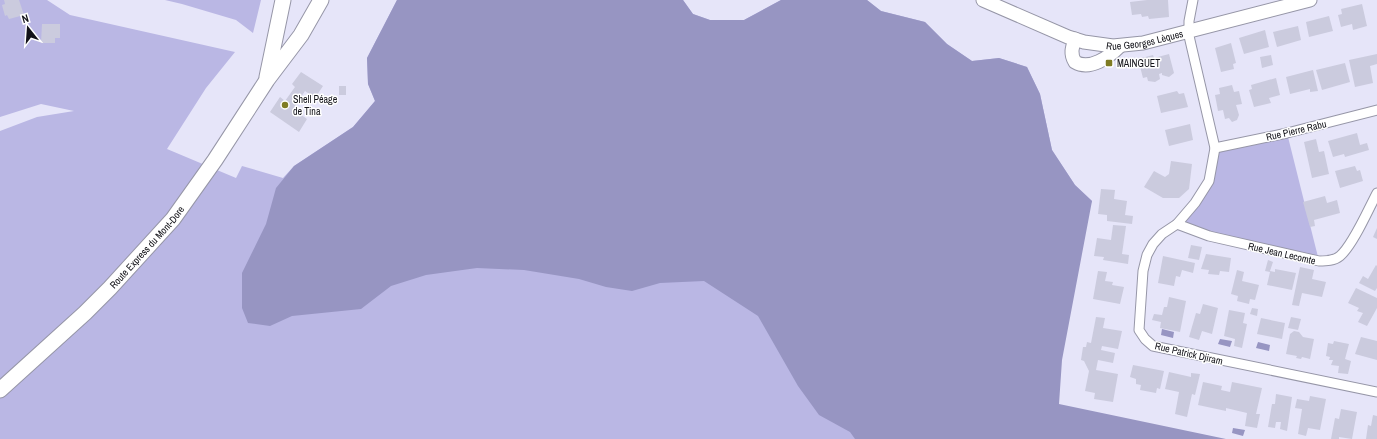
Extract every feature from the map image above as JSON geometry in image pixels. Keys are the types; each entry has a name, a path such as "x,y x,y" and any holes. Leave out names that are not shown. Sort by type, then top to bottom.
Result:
{"main road":[{"name":"Route Express du Mont-Dore","path":"266,80 283,0"},
{"name":"Route Express du Mont-Dore","path":"0,390 95,303 173,219 215,160 266,80 301,34 322,0"},
{"name":"Rue Georges Lèques","path":"983,0 1075,39 1101,45 1120,46 1143,43 1189,32 1310,0"},
{"path":"1075,39 1071,55 1074,62 1083,65 1088,65 1104,59 1120,46"}],"street":[{"name":"Rue Patrick Djiram","path":"1193,0 1189,21 1189,32 1216,148 1209,181 1195,203 1177,224 1162,234 1153,244 1147,255 1143,271 1139,330 1153,346 1377,392"},
{"name":"Rue Pierre Rabu","path":"1216,148 1287,133 1377,110"},
{"name":"Rue Jean Lecomte","path":"1177,224 1209,236 1319,261 1331,261 1340,257 1349,245 1377,193"}],"shaded area":[{"path":"0,0 47,0 70,15 235,52 206,88 167,149 236,178 242,166 283,178 294,166 353,127 375,101 368,84 367,58 397,0 683,0 693,14 710,20 744,20 781,0 867,0 881,11 925,22 947,44 972,61 999,58 1027,67 1040,94 1052,150 1075,185 1092,201 1000,439 0,439 0,131 37,117 74,111 41,104 0,117"},
{"path":"165,0 261,0 253,33 236,20"},
{"path":"397,0 683,0 693,14 710,20 744,20 781,0 867,0 881,11 925,22 947,44 972,61 999,58 1027,67 1040,94 1052,150 1075,185 1092,201 1062,360 1059,404 1226,439 855,439 850,432 819,415 798,386 758,316 704,281 660,283 632,291 606,287 579,279 524,270 477,268 426,275 391,286 361,309 292,316 270,326 248,323 242,308 242,273 266,224 276,188 294,166 353,127 375,101 368,84 367,58"},
{"path":"1287,133 1319,261 1177,224 1209,181 1215,148"},
{"path":"1162,329 1174,332 1173,338 1161,335"},
{"path":"1220,339 1232,341 1230,347 1218,344"},
{"path":"1258,342 1270,345 1269,351 1256,348"},
{"path":"1233,428 1245,430 1243,436 1232,433"}],"building":[{"path":"4,0 19,0 24,15 9,19 7,15 5,16 2,5 5,4"},
{"path":"1168,0 1169,17 1149,19 1148,16 1142,17 1141,14 1132,15 1130,2"},
{"path":"1362,4 1367,26 1353,30 1352,24 1341,27 1338,15 1342,14 1341,9"},
{"path":"1329,16 1333,31 1309,37 1306,22"},
{"path":"42,24 60,24 60,38 55,38 55,43 41,43"},
{"path":"1298,26 1301,40 1277,47 1273,32"},
{"path":"1265,30 1269,47 1244,54 1239,38"},
{"path":"1231,43 1236,63 1233,64 1234,69 1221,72 1215,48"},
{"path":"1169,54 1174,73 1169,77 1162,75 1162,73 1159,74 1160,79 1155,82 1148,81 1147,77 1143,78 1138,59 1153,55 1154,58"},
{"path":"1377,54 1377,64 1370,66 1373,83 1355,87 1349,60"},
{"path":"1271,55 1273,65 1262,68 1260,57"},
{"path":"1345,63 1350,82 1322,90 1316,70"},
{"path":"1313,70 1318,91 1310,92 1310,89 1290,94 1286,77"},
{"name":"Shell Péage de Tina","path":"301,72 323,86 315,98 305,91 293,109 307,119 299,132 270,112 280,97 285,101 295,87 292,84"},
{"path":"1276,78 1280,95 1269,98 1271,103 1254,107 1249,90 1252,89 1251,85"},
{"path":"1232,85 1234,92 1239,91 1242,104 1236,105 1239,115 1237,120 1232,122 1229,118 1225,119 1223,110 1218,111 1215,95 1220,94 1219,88"},
{"path":"339,86 346,86 346,95 339,95"},
{"path":"1177,91 1179,94 1184,93 1188,107 1161,113 1157,96"},
{"path":"1190,124 1193,140 1169,146 1165,130"},
{"path":"1357,133 1360,145 1367,143 1369,150 1345,157 1344,154 1333,157 1328,141"},
{"path":"1316,139 1319,152 1324,151 1329,174 1312,178 1304,142"},
{"path":"1171,161 1192,164 1189,189 1179,198 1163,198 1144,187 1154,171 1165,177 1169,174"},
{"path":"1355,166 1357,171 1360,170 1363,181 1340,188 1335,171"},
{"path":"1101,189 1115,190 1114,199 1127,201 1125,215 1133,216 1132,224 1107,221 1107,215 1098,214"},
{"path":"1325,196 1327,203 1337,200 1340,213 1314,220 1315,226 1310,227 1303,202"},
{"path":"1113,225 1126,226 1122,254 1129,255 1128,264 1103,260 1104,257 1094,256 1097,238 1111,240"},
{"path":"1377,228 1377,239 1373,237"},
{"path":"1191,245 1202,247 1199,260 1188,258"},
{"path":"1206,254 1231,258 1229,272 1220,271 1219,275 1208,274 1209,270 1201,269"},
{"path":"1163,256 1195,263 1193,273 1182,270 1180,277 1176,276 1174,286 1158,283"},
{"path":"1268,260 1273,262 1270,271 1275,272 1275,269 1296,273 1292,290 1267,285 1270,272 1265,271"},
{"path":"1376,265 1377,288 1375,291 1359,283 1363,276 1368,279"},
{"path":"1300,267 1314,270 1312,279 1326,282 1322,297 1302,293 1299,306 1292,305"},
{"path":"1237,270 1244,272 1242,281 1259,285 1255,300 1250,299 1249,304 1237,301 1238,296 1231,294"},
{"path":"1098,271 1107,272 1105,281 1113,282 1112,285 1124,287 1120,304 1093,299"},
{"path":"1356,288 1377,298 1377,308 1367,326 1358,322 1363,313 1357,311 1359,308 1348,303"},
{"path":"1169,297 1186,301 1180,332 1160,328 1161,322 1152,320 1154,314 1162,315 1164,307 1167,307"},
{"path":"1203,304 1218,308 1212,334 1202,331 1199,340 1189,337 1196,313 1200,314"},
{"path":"1252,308 1258,309 1257,316 1250,314"},
{"path":"1229,310 1245,313 1243,323 1247,324 1242,348 1234,346 1235,339 1224,336"},
{"path":"1096,317 1105,318 1103,328 1122,331 1118,349 1102,346 1101,350 1115,353 1113,363 1098,360 1096,370 1118,374 1113,402 1094,399 1095,393 1085,391 1089,371 1084,361 1081,360 1083,347 1086,347 1087,342 1091,343"},
{"path":"1291,317 1301,319 1298,330 1288,328"},
{"path":"1261,318 1285,323 1282,339 1257,334"},
{"path":"1294,331 1299,332 1303,337 1314,339 1310,359 1302,357 1301,359 1296,358 1297,356 1286,354 1290,334"},
{"path":"1361,337 1377,341 1377,360 1355,354"},
{"path":"1334,341 1349,344 1345,359 1351,361 1348,374 1338,373 1339,366 1331,365 1333,360 1329,360 1330,357 1326,356 1328,343 1333,344"},
{"path":"1133,365 1164,371 1160,389 1157,388 1156,393 1140,390 1141,385 1136,384 1136,379 1130,377"},
{"path":"1169,372 1191,377 1191,373 1200,374 1195,395 1192,394 1187,417 1175,414 1179,392 1165,389"},
{"path":"1203,382 1222,386 1221,390 1230,392 1232,382 1262,388 1256,414 1260,414 1257,428 1245,426 1247,413 1226,408 1226,411 1198,405"},
{"path":"1276,394 1292,397 1287,431 1280,429 1281,422 1276,422 1275,428 1268,427 1272,404 1275,404"},
{"path":"1310,396 1326,399 1320,430 1308,428 1306,436 1298,434 1302,409 1295,408 1297,399 1309,401"},
{"path":"1341,409 1357,412 1352,439 1339,437 1339,439 1331,439 1335,418 1339,419"},
{"path":"1373,415 1377,416 1377,439 1366,439 1368,425 1371,426"}],"place":[{"name":"MAINGUET","path":"1109,63"},
{"name":"Shell Péage de Tina","path":"285,105"}]}
